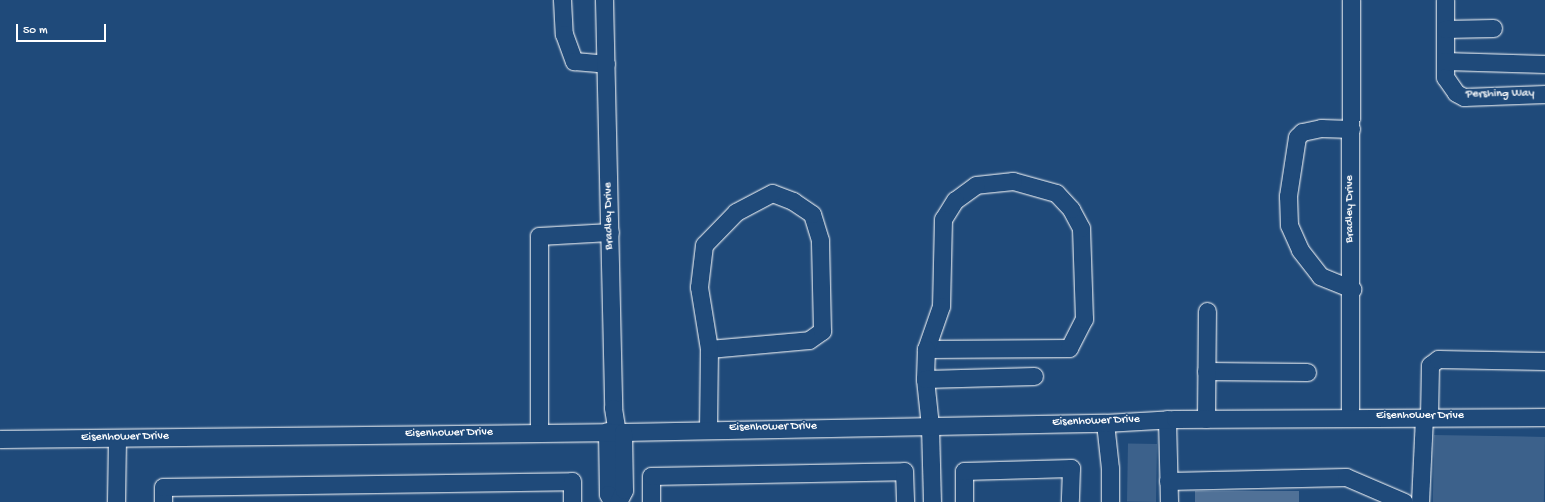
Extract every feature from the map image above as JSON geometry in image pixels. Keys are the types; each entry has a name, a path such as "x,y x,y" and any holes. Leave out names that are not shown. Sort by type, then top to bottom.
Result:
{"street":[{"path":"562,0 564,34 574,62 606,64"},
{"name":"Bradley Drive","path":"604,0 613,408 616,432"},
{"name":"Bradley Drive","path":"1350,0 1352,289 1350,418"},
{"name":"Pershing Way","path":"1445,0 1445,61 1447,81 1456,94 1464,97 1545,94"},
{"path":"1445,29 1493,28"},
{"path":"1445,61 1545,64"},
{"path":"1350,129 1321,128 1302,132 1297,137 1288,196 1289,225 1300,250 1320,276 1352,289"},
{"path":"926,349 1069,348 1084,319 1081,228 1071,209 1056,193 1013,181 976,185 955,200 943,219 941,306 926,349 925,378 930,426 932,502"},
{"path":"708,430 709,349 699,288 704,244 736,212 772,193 793,201 812,214 820,240 822,331 808,340 709,349"},
{"path":"539,432 539,236 610,232"},
{"path":"1206,311 1206,419"},
{"path":"1420,502 1430,365 1438,359 1545,361"},
{"path":"1206,371 1307,372"},
{"path":"925,378 1034,376"},
{"name":"Eisenhower Drive","path":"0,439 616,432 1106,423 1167,419 1545,417"},
{"path":"1167,419 1169,502"},
{"path":"1106,423 1110,468 1110,502"},
{"path":"612,502 608,494 616,432"},
{"path":"616,432 624,490 618,502"},
{"path":"116,502 117,438"},
{"path":"964,502 964,471 1070,468 1070,502"},
{"path":"651,502 651,476 904,471 905,502"},
{"path":"1168,481 1346,477 1404,502"},
{"path":"163,502 163,487 572,481 572,502"}],"shaded area":[{"path":"1434,435 1545,437 1544,502 1433,502"},
{"path":"1128,443 1157,444 1156,502 1127,501"}],"building":[{"path":"1195,491 1299,491 1299,502 1195,502"}]}
